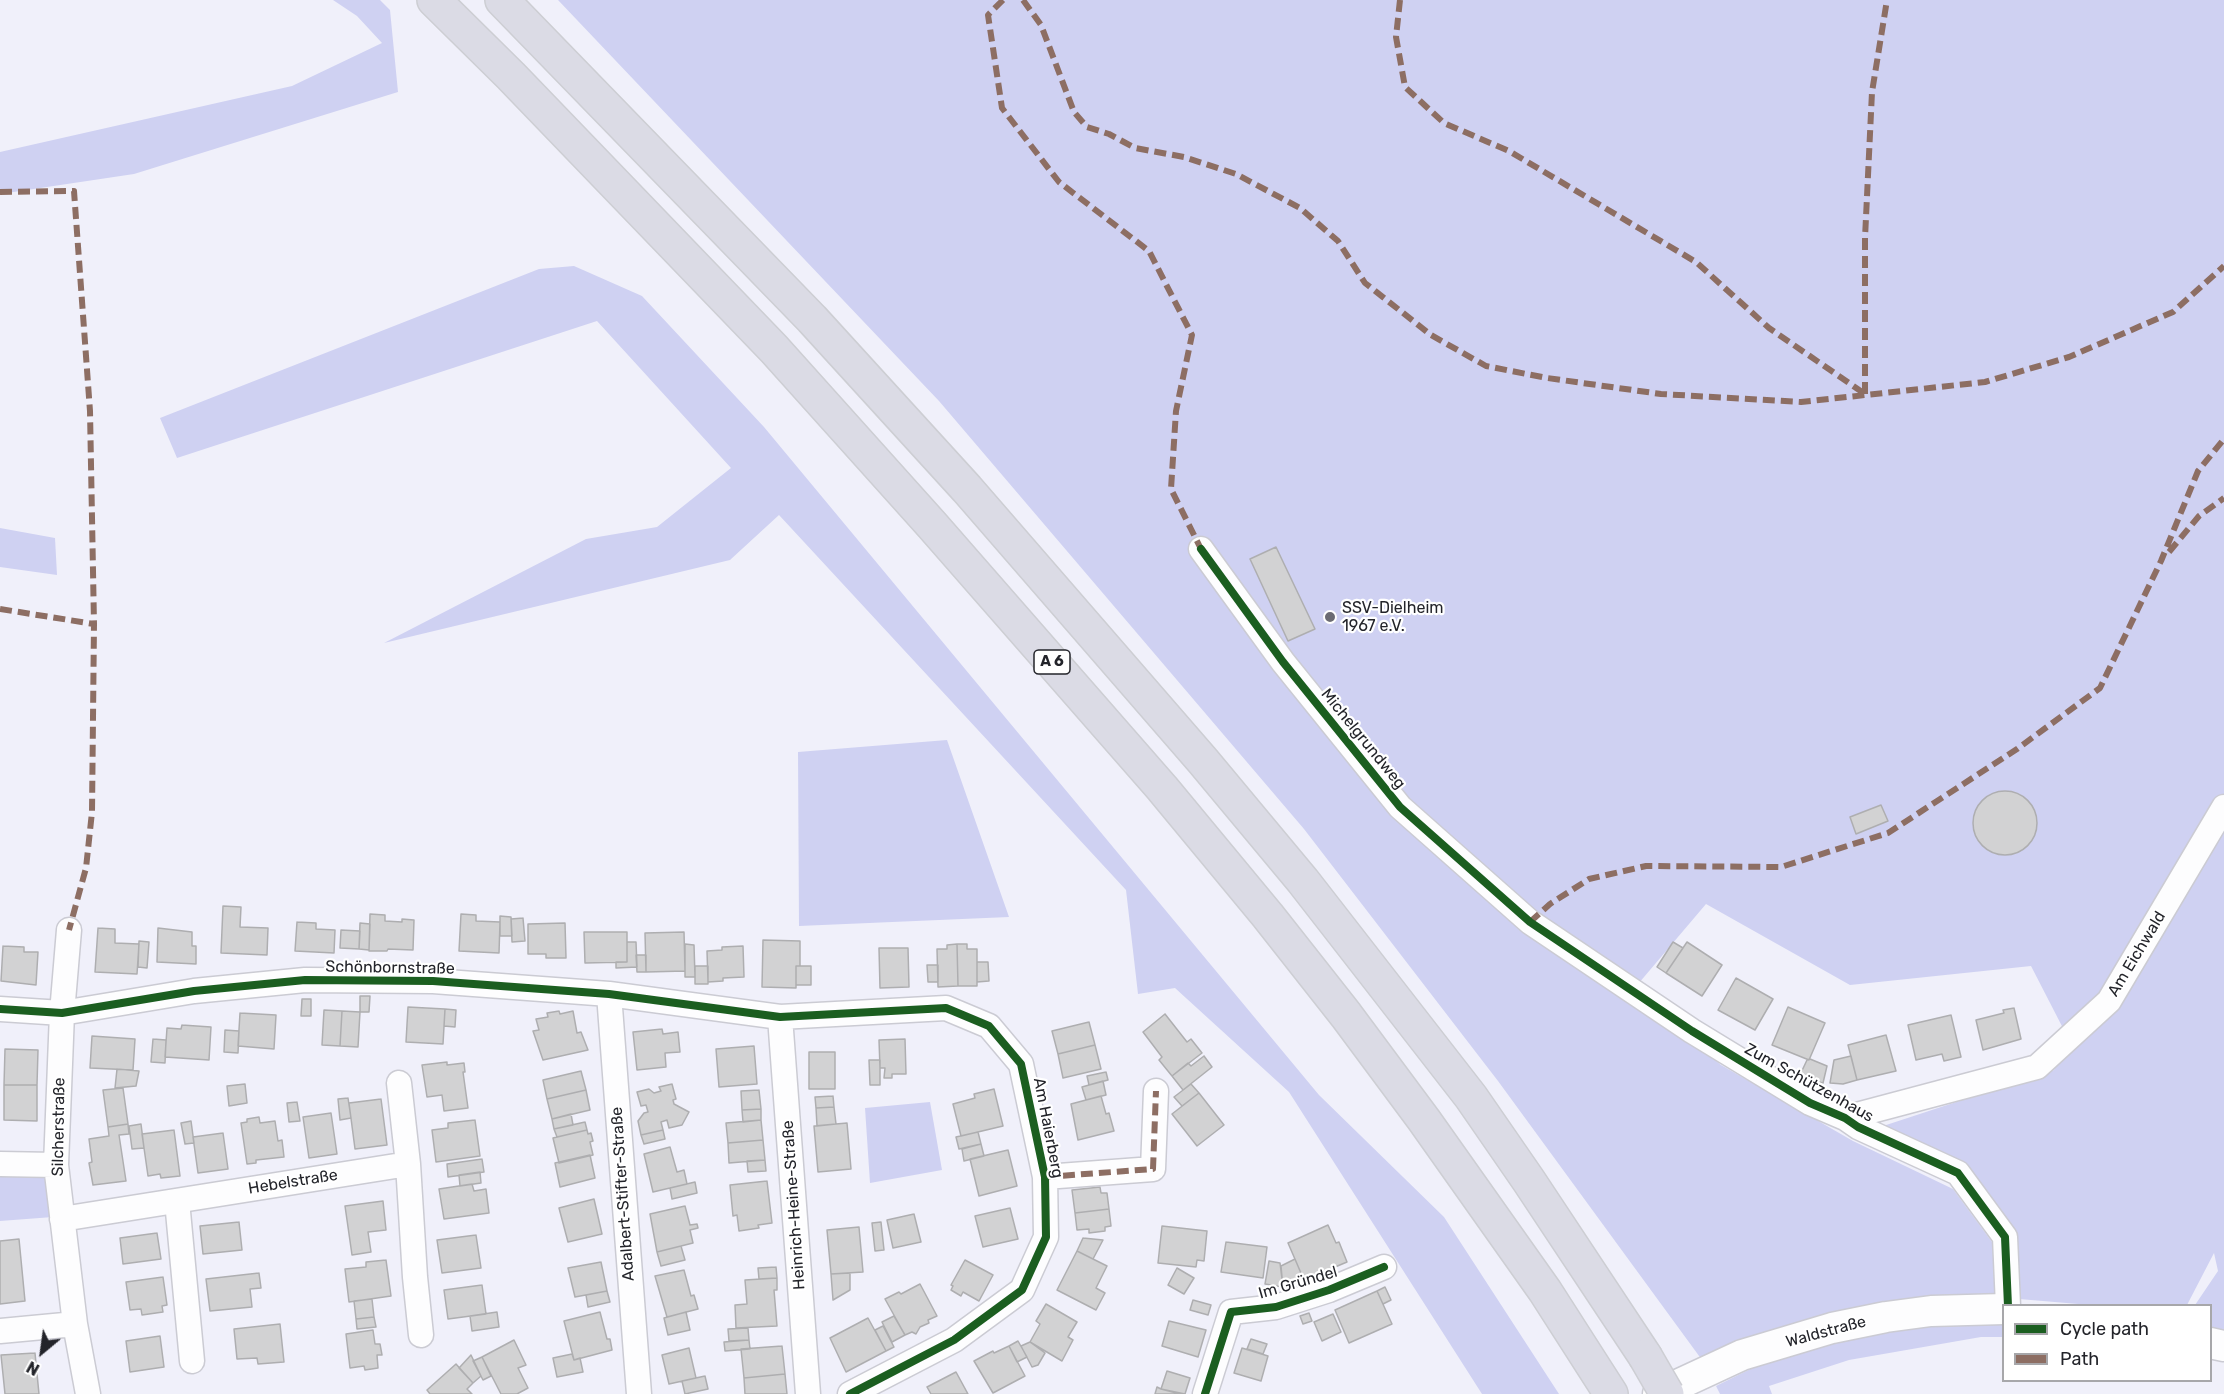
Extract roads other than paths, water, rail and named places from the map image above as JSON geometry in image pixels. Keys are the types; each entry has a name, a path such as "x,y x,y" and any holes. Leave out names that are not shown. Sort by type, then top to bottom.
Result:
{"highway":[{"name":"A 6","path":"434,0 511,76 774,349 932,525 1162,788 1282,934 1424,1120 1532,1273 1607,1388"},
{"path":"502,0 820,328 967,489 1203,761 1303,881 1471,1097 1645,1356 1667,1394"}],"street":[{"name":"Michelgrundweg","path":"1201,549 1283,662 1401,807 1530,922"},
{"name":"Am Eichwald","path":"1845,1118 2037,1067 2109,1001 2224,807"},
{"name":"Zum Schützenhaus","path":"1530,922 1692,1031 1810,1103 1958,1173 2005,1237 2007,1304"},
{"name":"Silcherstraße","path":"69,930 62,1013 56,1165 75,1324 88,1394"},
{"name":"Schönbornstraße","path":"0,1009 62,1013 194,991 305,980 433,981 609,994 780,1017"},
{"name":"Adalbert-Stifter-Straße","path":"609,994 639,1394"},
{"name":"Am Haierberg","path":"780,1017 946,1008 989,1026 1022,1064 1045,1177 1046,1237 1022,1290 954,1340 850,1394"},
{"name":"Heinrich-Heine-Straße","path":"780,1017 808,1394"},
{"path":"399,1083 408,1164 421,1335"},
{"name":"Am Haierberg","path":"1045,1177 1153,1169 1156,1091"},
{"path":"0,1164 56,1165"},
{"name":"Hebelstraße","path":"62,1220 408,1164"},
{"path":"177,1201 192,1361"},
{"name":"Im Gründel","path":"1205,1394 1231,1312 1276,1307 1329,1290 1384,1267"},
{"name":"Waldstraße","path":"1658,1394 1742,1355 1832,1328 1931,1311 2002,1309"},
{"path":"0,1331 75,1324"}],"place":[{"name":"SSV-Dielheim 1967 e.V.","path":"1330,617"}]}
